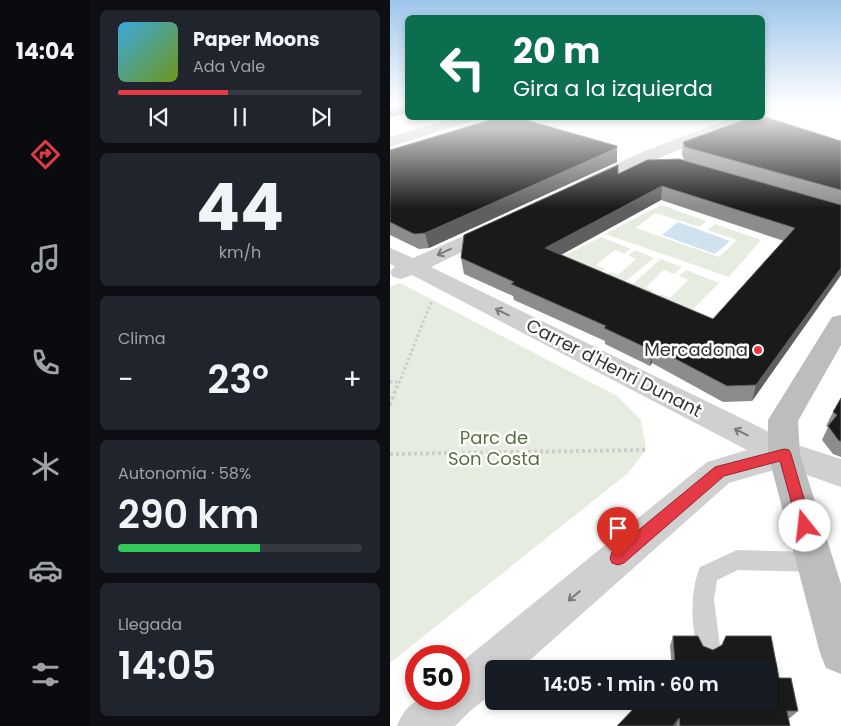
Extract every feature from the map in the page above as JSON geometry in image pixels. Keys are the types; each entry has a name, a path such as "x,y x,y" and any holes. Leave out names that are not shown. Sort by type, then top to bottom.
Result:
{"main road":[{"path":"841,324 784,420 784,454 841,653"}],"street":[{"path":"565,195 646,157 687,141"},
{"path":"618,149 674,165"},
{"path":"398,266 511,220"},
{"name":"Carrer d'Henri Dunant","path":"398,266 439,280 784,454 841,473"},
{"path":"470,684 720,472 784,454"},
{"path":"420,726 439,710"}],"lane":[{"path":"708,646 702,600 707,574 737,560 815,562"}],"path":[{"path":"390,405 439,280"},
{"path":"390,382 399,382"},
{"path":"390,454 646,450"}],"green space":[{"path":"661,205 706,221 700,227 655,213 636,228 719,257 737,240 708,230 715,224 761,240 729,277 605,234"},
{"path":"601,237 631,249 624,254 615,250 596,265 605,269 597,275 558,259"},
{"path":"635,250 654,258 621,285 603,278 610,272 618,275 636,259 628,255"},
{"path":"661,259 682,267 674,274 664,270 646,287 653,291 646,297 627,289"},
{"path":"686,270 719,283 687,315 654,300 661,294 670,298 688,280 679,276"},
{"name":"Parc de Son Costa","path":"400,283 617,396 641,420 646,450 628,473 413,645 405,645 405,651 390,663 390,287"}],"water":[{"path":"678,222 730,241 715,254 662,235"}],"building":[{"path":"420,141 599,141 617,146 617,148 425,233 414,234 390,222 390,150"},
{"path":"841,141 841,190 685,147 683,142"},
{"path":"679,159 841,205 841,268 756,385 727,386 653,347 651,350 604,328 606,326 511,284 514,282 461,258 464,235 618,165 618,174 647,160","holes":["662,186 795,228 713,319 545,248"]},
{"path":"841,398 841,441 839,441 828,426 837,415 833,412"},
{"path":"673,636 698,636 703,646 713,650 722,645 726,636 771,636 776,660 675,660"},
{"path":"777,668 779,678 791,678 798,711 787,711 790,726 680,726 679,718 673,726 617,726 632,710 777,710"}],"place":[{"name":"Mercadona","path":"758,350"}],"route":[{"path":"618,558 720,472 784,454 805,526"}]}
